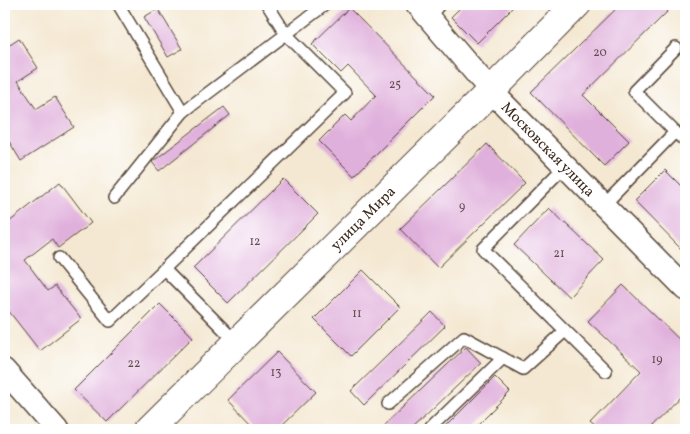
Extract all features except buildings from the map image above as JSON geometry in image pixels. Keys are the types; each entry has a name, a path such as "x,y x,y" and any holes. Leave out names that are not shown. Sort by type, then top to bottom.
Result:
{"street":[{"name":"улица Мира","path":"149,430 491,91 576,4"},
{"name":"Московская улица","path":"429,8 491,91 686,289"},
{"path":"4,370 56,430"}],"lane":[{"path":"118,4 183,112"},
{"path":"59,258 110,321 345,94 286,34 267,4"},
{"path":"114,198 183,112 326,4"},
{"path":"676,48 634,91 686,142"},
{"path":"604,205 675,132"},
{"path":"565,166 483,249 606,372"},
{"path":"164,269 236,343"},
{"path":"388,404 464,338 523,369 565,331"},
{"path":"429,430 503,358"}]}
